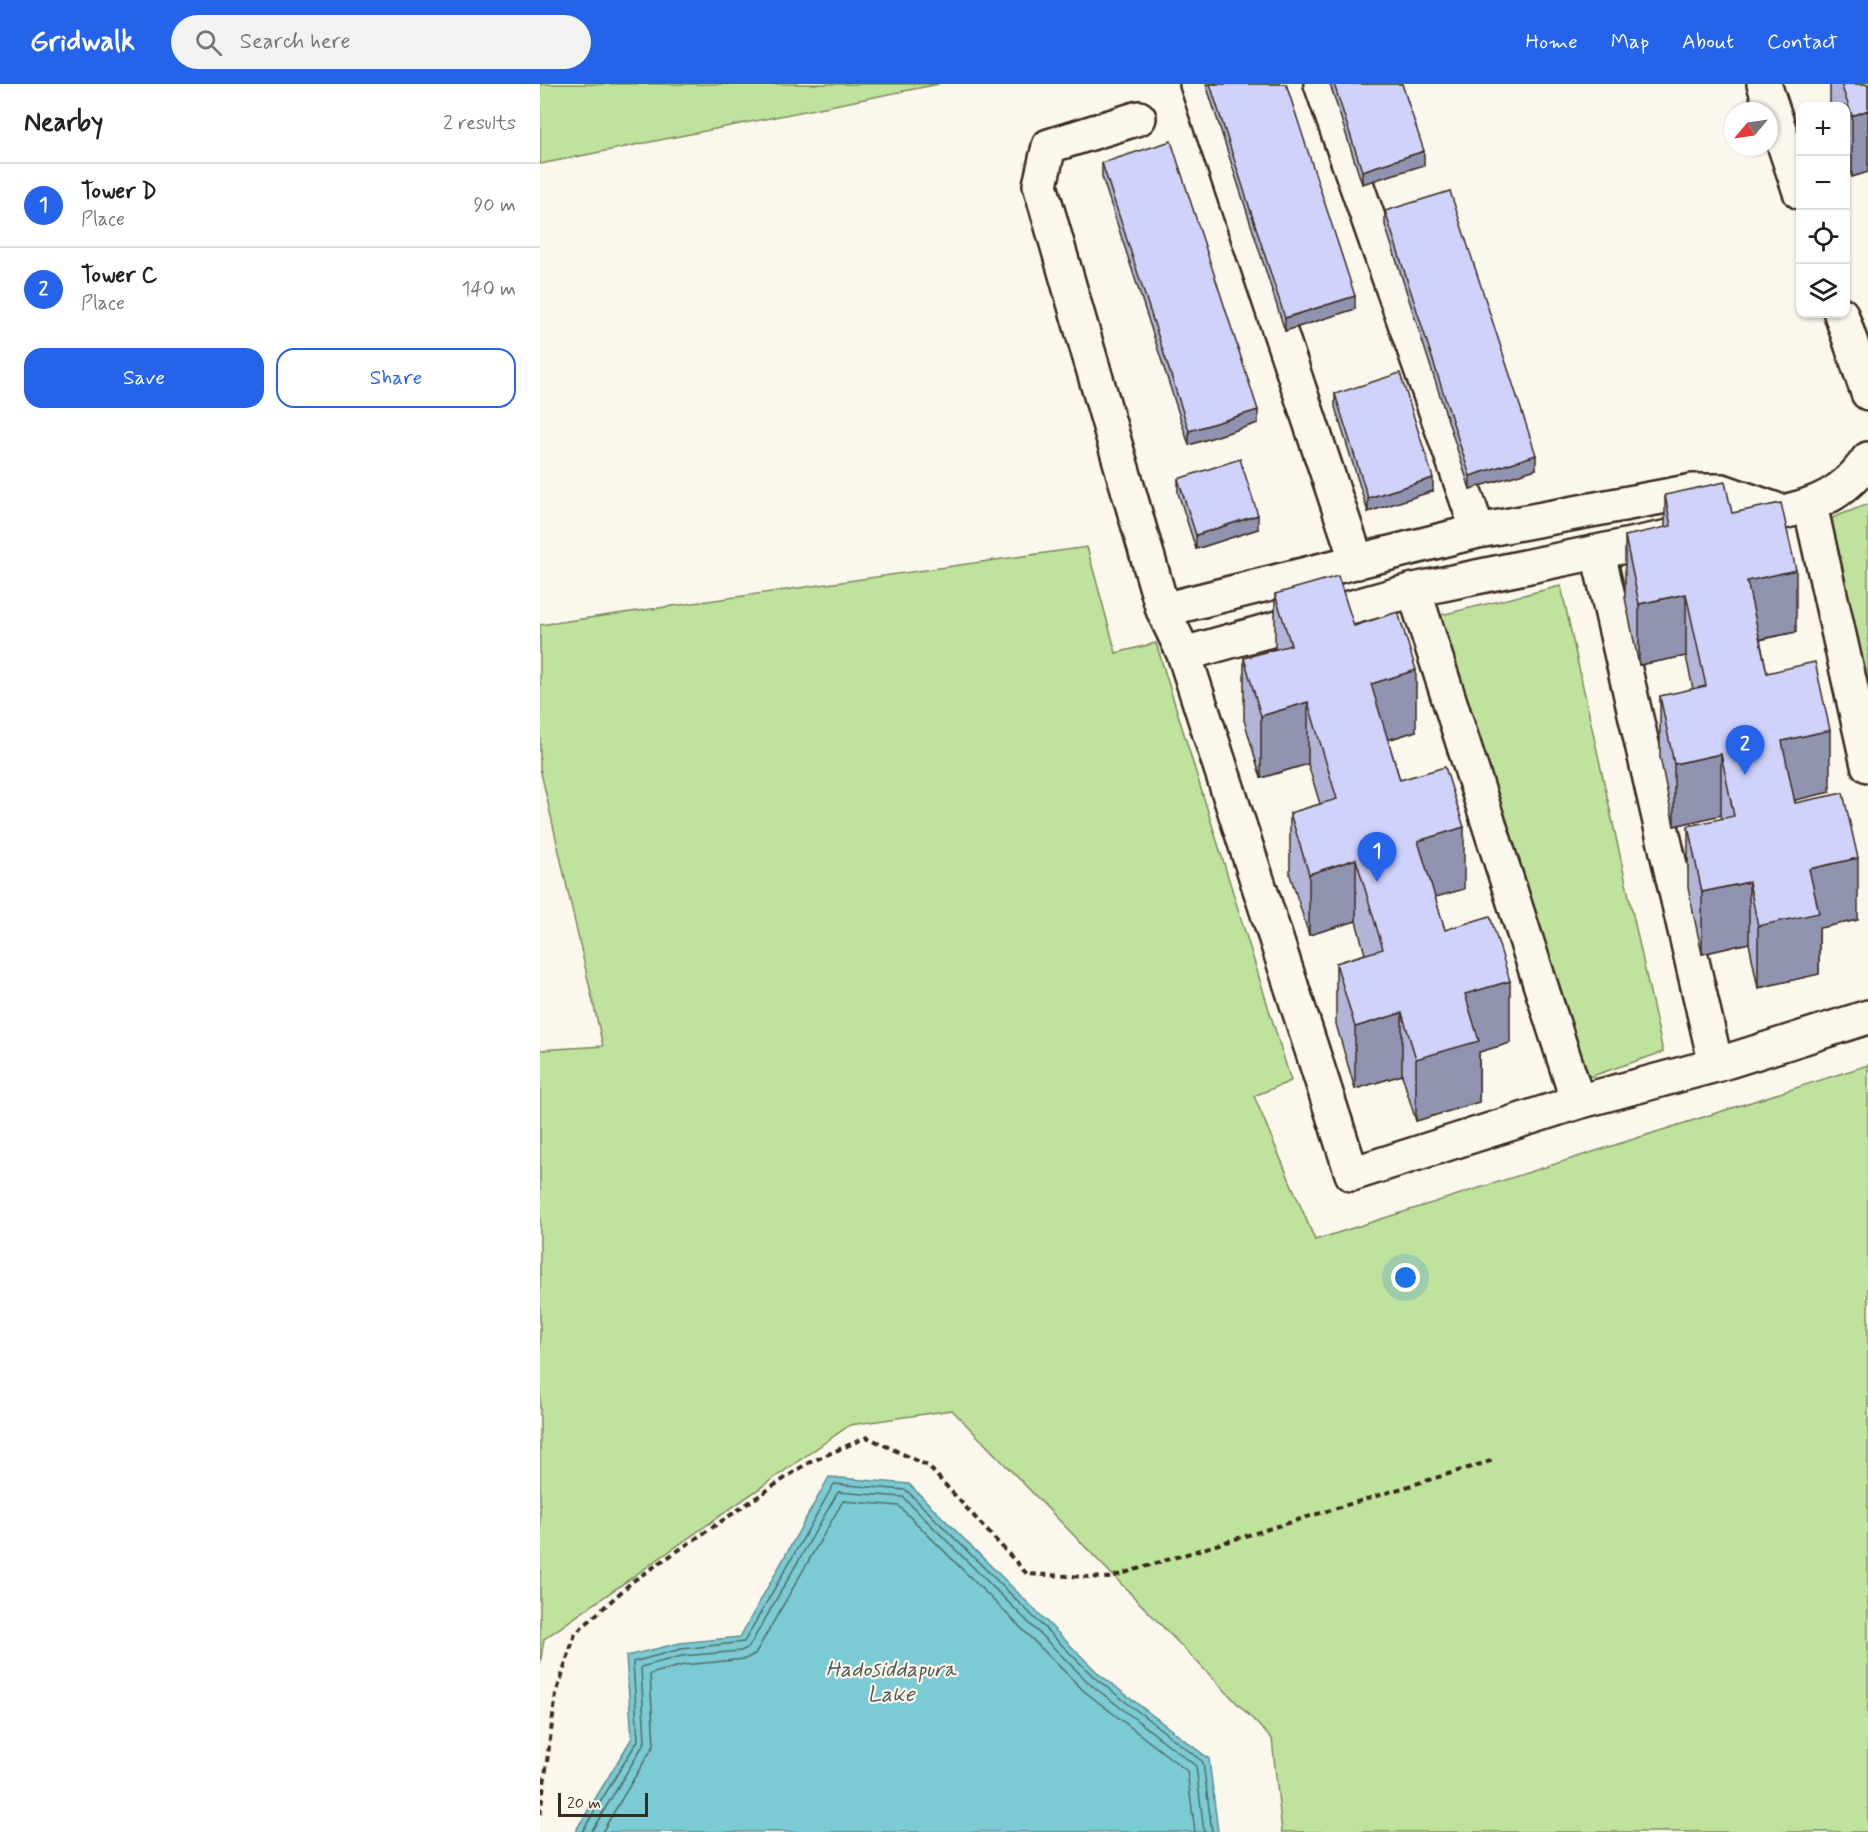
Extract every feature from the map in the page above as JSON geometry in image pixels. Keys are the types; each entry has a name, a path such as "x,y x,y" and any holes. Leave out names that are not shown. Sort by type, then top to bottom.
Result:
{"street":[{"path":"1197,84 1357,562"},
{"path":"1321,84 1478,531"},
{"path":"1764,84 1796,180"},
{"path":"1139,118 1049,146 1040,185 1163,610 1184,654 1352,1174 1578,1102 1716,1065 1868,1017"},
{"path":"1842,318 1868,393"},
{"path":"1184,654 1414,590 1598,553 1796,508 1828,498 1844,487 1868,459"},
{"path":"1163,610 1478,531 1693,491 1722,490 1796,508"},
{"path":"1796,508 1868,765"},
{"path":"1598,553 1716,1065"},
{"path":"1414,590 1578,1102"}],"path":[{"path":"540,1814 556,1694 575,1634 633,1581 786,1477 806,1464 867,1437 928,1466 1028,1574 1108,1578 1494,1460"}],"green space":[{"path":"540,84 939,84 540,164"},
{"path":"1868,504 1868,717 1847,627 1832,518"},
{"path":"1087,547 1116,653 1156,643 1291,1081 1254,1096 1315,1240 1868,1065 1868,1832 1282,1832 1272,1739 952,1410 850,1425 544,1639 540,1665 540,1050 603,1046 540,768 540,625"},
{"path":"1561,586 1663,1052 1586,1078 1441,615"}],"water":[{"name":"Hadosiddapura Lake","path":"829,1477 909,1484 1099,1674 1209,1759 1218,1832 575,1832 632,1738 626,1656 680,1643 740,1637"}],"building":[{"path":"1210,84 1286,84 1355,296 1285,318"},
{"path":"1334,84 1402,84 1424,151 1362,171"},
{"path":"1841,84 1868,84 1868,110 1852,116 1850,102 1847,102"},
{"path":"1171,141 1258,410 1189,431 1102,163"},
{"path":"1450,191 1536,455 1470,476 1385,211"},
{"path":"1400,373 1433,478 1368,498 1335,394"},
{"path":"1240,459 1258,515 1196,535 1178,479"},
{"path":"1725,482 1732,513 1781,503 1796,570 1747,581 1767,673 1815,662 1830,730 1782,741 1795,803 1843,793 1858,858 1809,869 1819,913 1758,926 1749,882 1702,892 1688,826 1734,816 1721,754 1674,764 1660,696 1706,686 1686,594 1639,604 1625,536 1671,526 1665,495"},
{"path":"1338,576 1354,626 1398,612 1416,670 1371,684 1400,780 1445,767 1464,827 1418,841 1445,930 1490,916 1510,981 1465,994 1479,1041 1416,1059 1402,1013 1355,1027 1336,963 1383,949 1356,859 1309,874 1290,813 1337,799 1308,702 1261,716 1244,658 1291,645 1275,594"}],"place":[{"name":"Tower C","path":"1745,775"},
{"name":"Tower D","path":"1377,882"}]}
